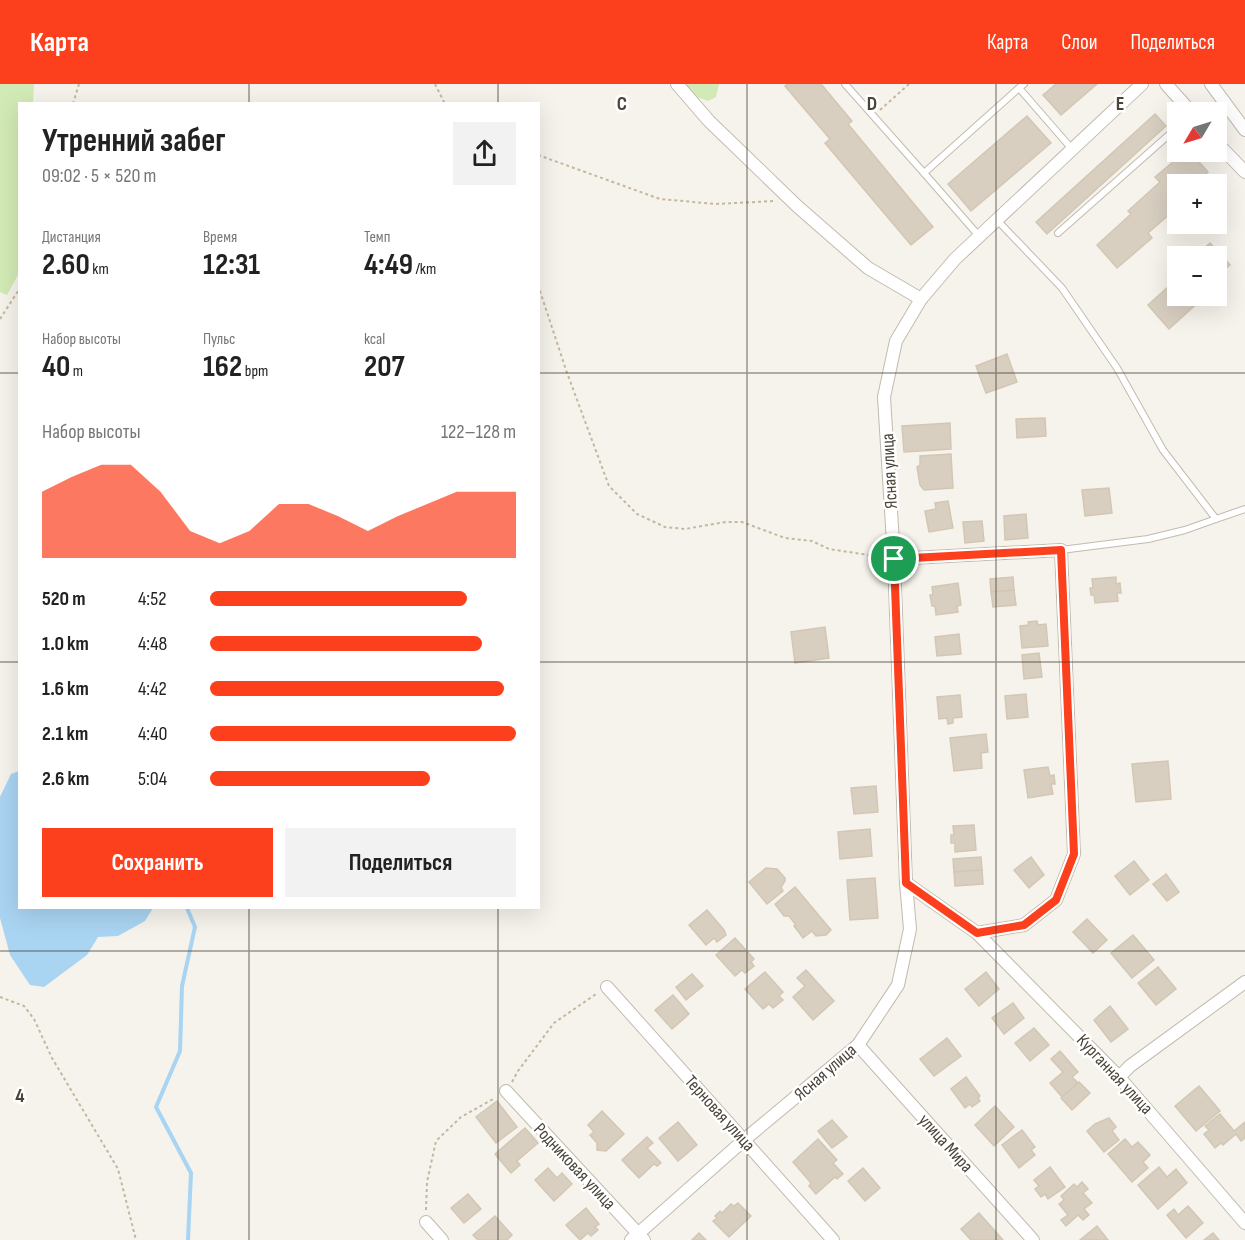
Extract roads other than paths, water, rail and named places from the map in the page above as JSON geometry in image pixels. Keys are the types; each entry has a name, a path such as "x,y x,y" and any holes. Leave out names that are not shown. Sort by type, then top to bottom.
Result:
{"street":[{"path":"677,84 717,128 797,206 868,268 921,298"},
{"name":"Ясная улица","path":"637,1238 744,1140 858,1045 898,985 910,929 906,883 894,559 884,397 896,342 921,298 956,259 1142,84"},
{"path":"1166,84 1182,102"},
{"path":"1211,84 1245,130"},
{"path":"1227,153 1245,172"},
{"path":"894,559 1061,550 1074,854 1056,900 1024,925 977,933"},
{"name":"Курганная улица","path":"906,883 977,933 1119,1077 1245,1223"},
{"path":"1119,1077 1130,1066 1245,982"},
{"name":"Терновая улица","path":"607,987 833,1240"},
{"name":"улица Мира","path":"858,1045 1033,1240"},
{"name":"Родниковая улица","path":"506,1091 637,1238"},
{"path":"426,1222 442,1240"}],"lane":[{"path":"845,84 979,236"},
{"path":"924,173 1021,86 1072,149"},
{"path":"1058,233 1167,137"},
{"path":"997,220 1062,288 1117,368 1163,450 1216,519"},
{"path":"1061,550 1148,539 1185,530 1245,509"}],"water":[{"path":"18,771 18,909 152,909 145,921 118,936 98,937 87,955 44,987 30,985 10,955 0,918 0,797 11,774"}],"waterway":[{"path":"187,909 195,927 182,986 180,1051 156,1107 191,1173 188,1240"}]}
